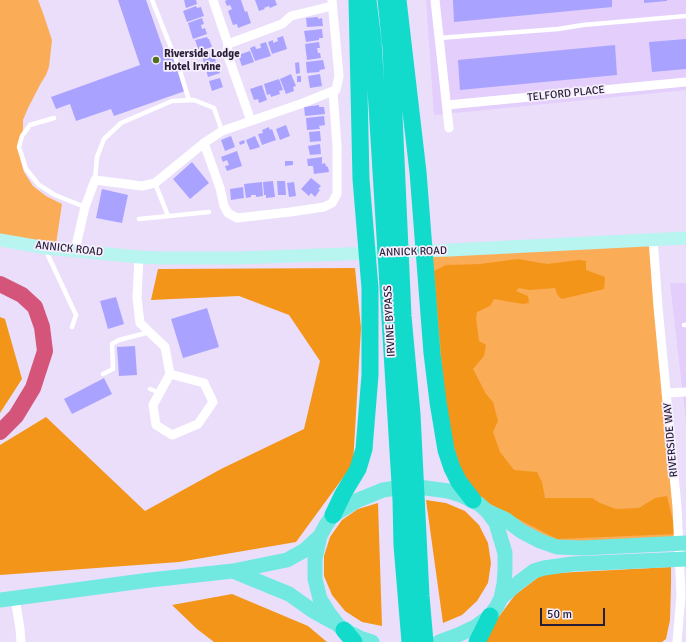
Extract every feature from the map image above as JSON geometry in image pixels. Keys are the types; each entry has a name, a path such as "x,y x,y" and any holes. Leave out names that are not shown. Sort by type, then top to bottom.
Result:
{"highway":[{"path":"333,515 343,494 358,469 364,449 370,375 370,288 361,179 357,0"},
{"name":"IRVINE BYPASS","path":"368,0 373,41 401,500 402,545 410,642"},
{"name":"IRVINE BYPASS","path":"386,0 391,48 403,316 412,414 421,596 425,642"},
{"path":"398,0 418,172 432,353 438,402 446,450 452,468 459,482 473,500"},
{"path":"477,642 490,616"}],"main road":[{"name":"ANNICK ROAD","path":"0,240 44,247 139,257 239,258 342,255 686,238"},
{"path":"345,632 328,612 320,599 315,579 315,559 320,536 326,525 333,515 344,507 383,490 411,486 434,488 461,494 473,500 488,512 496,523 505,553 504,584 501,598 490,616 475,627 439,642"},
{"path":"488,512 505,519 521,531 540,541 557,546 582,548 686,543"},
{"path":"0,600 150,580 233,571 287,560 305,550 320,536"},
{"path":"501,598 534,571 544,568 572,564 686,559"},
{"path":"233,571 289,594 345,632 372,642"}],"street":[{"path":"213,0 228,44 226,53 251,121"},
{"path":"435,0 449,128"},
{"path":"75,250 85,207 94,180 142,186 155,183 204,143 222,131 336,90 339,76 332,3 291,16 282,24 228,44"},
{"name":"TELFORD PLACE","path":"446,105 686,82"},
{"path":"204,143 220,188 224,206 228,213 238,218 324,207 332,203 337,194 337,146 333,91"},
{"name":"RIVERSIDE WAY","path":"653,239 677,507 681,595 676,642"},
{"path":"139,257 137,298 140,323 164,347 170,374 153,405 156,425 172,435 198,424 213,402 204,383 170,374"},
{"path":"666,393 686,392"},
{"path":"15,598 20,629 20,642"}],"lane":[{"path":"152,0 178,65 189,100"},
{"path":"439,38 558,29 584,25 686,16"},
{"path":"94,180 97,157 104,138 121,123 172,101 194,100 214,108 222,131"},
{"path":"54,118 30,125 22,136 19,147 26,169 39,185 55,195 85,207"},
{"path":"155,183 168,216"},
{"path":"139,219 209,212"},
{"path":"44,247 76,315 72,327"},
{"path":"103,374 112,369 112,344 119,340 150,332"},
{"path":"150,389 160,393"}],"shaded area":[{"path":"0,0 38,0 52,40 49,67 23,120 19,151 24,172 33,186 46,196 62,204 56,244 0,235"},
{"path":"426,0 686,0 686,90 434,115"},
{"path":"653,239 676,543 557,547 505,519 445,443 425,251"},
{"path":"518,259 547,264 579,260 586,261 586,270 605,277 604,289 562,299 558,296 555,288 529,290 519,288 516,291 528,296 529,303 523,304 494,299 490,306 477,312 476,318 479,341 486,345 484,356 473,369 486,394 493,402 498,421 493,432 500,452 514,470 537,472 542,482 545,498 592,498 600,503 616,509 639,508 655,498 667,496 676,534 557,539 474,496 450,462 434,271 446,265 480,264"},
{"path":"355,268 361,328 353,464 296,542 179,562 0,575 0,445 46,417 145,511 221,469 304,429 320,361 289,315 239,296 151,300 158,269"},
{"path":"670,283 686,283 686,421"},
{"path":"0,317 5,319 22,379 0,413"},
{"path":"426,500 446,503 465,511 479,525 488,543 491,563 488,583 477,601 462,615 443,623"},
{"path":"378,503 382,626 362,622 345,611 332,595 324,576 324,556 330,537 342,520 358,509"},
{"path":"671,567 670,620 666,639 662,642 480,642 515,595 540,576 557,573"},
{"path":"232,594 308,626 327,642 214,642 197,629 172,605"}],"building":[{"name":"Riverside Lodge Hotel Irvine","path":"118,0 146,0 165,54 172,51 185,91 114,116 111,109 76,121 70,104 56,109 51,97 140,65"},
{"path":"184,0 196,0 197,4 186,8"},
{"path":"241,0 251,23 238,28 237,24 233,25 228,11 232,9 230,5 227,6 225,1"},
{"path":"255,0 275,0 277,5 270,8 269,6 259,11"},
{"path":"453,0 612,0 612,7 454,22"},
{"path":"644,0 667,0 667,1 644,3"},
{"path":"196,6 197,8 201,7 204,16 187,22 183,11"},
{"path":"318,17 318,19 322,18 323,26 307,27 306,18"},
{"path":"202,18 204,24 201,25 202,29 205,28 207,34 193,39 188,23"},
{"path":"322,29 323,38 306,42 304,31"},
{"path":"283,36 287,49 272,54 268,42 273,40 273,43 278,41 277,38"},
{"path":"207,37 212,47 199,51 195,40"},
{"path":"686,39 686,69 652,72 649,42"},
{"path":"266,42 271,56 255,61 250,48 255,46 256,49 261,48 260,44"},
{"path":"319,42 320,48 317,48 321,58 307,60 305,44"},
{"path":"615,45 617,75 460,90 458,60"},
{"path":"250,51 254,62 242,66 238,55"},
{"path":"212,52 216,61 205,65 201,55"},
{"path":"323,60 325,69 320,70 319,72 307,73 306,62"},
{"path":"216,62 220,73 208,77 205,66"},
{"path":"299,62 300,73 296,74 295,63"},
{"path":"291,74 296,86 293,87 294,91 286,94 280,79"},
{"path":"320,74 322,86 310,88 308,76"},
{"path":"297,76 301,76 301,82 297,82"},
{"path":"220,78 223,87 212,91 209,81"},
{"path":"279,79 283,90 279,91 280,94 271,97 270,94 267,95 264,84"},
{"path":"262,85 267,100 259,103 258,99 254,100 250,89"},
{"path":"319,105 319,107 324,107 325,114 305,116 304,107"},
{"path":"324,116 325,125 319,126 320,129 307,130 306,118"},
{"path":"286,125 290,136 280,140 276,129"},
{"path":"269,127 270,130 272,129 276,140 262,145 258,134 263,133 262,130"},
{"path":"320,131 321,141 310,142 309,132"},
{"path":"231,136 235,147 225,151 221,140"},
{"path":"255,136 260,147 250,150 246,140"},
{"path":"244,140 245,143 240,145 239,142"},
{"path":"320,144 321,154 310,155 308,146"},
{"path":"237,151 242,166 227,171 225,166 229,165 227,160 223,162 221,157"},
{"path":"322,157 322,164 325,163 329,172 314,174 313,166 308,166 307,159"},
{"path":"285,161 293,161 293,165 285,166"},
{"path":"192,162 209,183 190,199 173,179"},
{"path":"311,178 321,186 315,197 311,193 309,196 301,189"},
{"path":"273,181 275,197 266,198 266,195 264,195 263,182"},
{"path":"277,181 285,181 286,195 278,195"},
{"path":"262,182 263,196 256,197 256,195 251,195 251,197 246,198 244,184"},
{"path":"294,182 296,196 289,197 287,183"},
{"path":"243,187 244,198 231,200 230,189"},
{"path":"102,189 128,195 122,223 96,218"},
{"path":"116,297 124,324 108,329 100,301"},
{"path":"207,308 219,347 183,358 171,319"},
{"path":"135,346 137,375 119,376 117,347"},
{"path":"104,378 112,394 72,414 64,399"}],"waterway":[{"path":"0,284 22,295 35,307 42,327 45,351 33,388 16,416 0,432"}],"place":[{"name":"Riverside Lodge Hotel Irvine","path":"156,60"}]}
